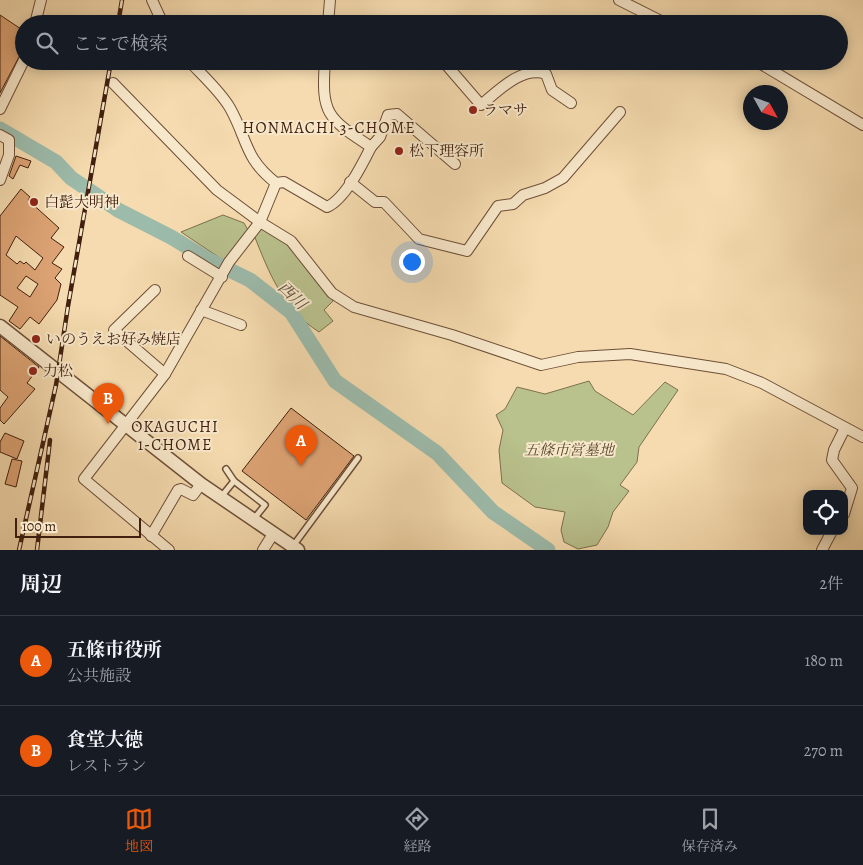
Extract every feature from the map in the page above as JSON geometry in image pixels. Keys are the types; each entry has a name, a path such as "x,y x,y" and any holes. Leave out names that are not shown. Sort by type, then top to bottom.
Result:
{"street":[{"path":"37,15 41,0"},
{"path":"152,0 159,15"},
{"path":"329,15 330,0"},
{"path":"619,0 649,15"},
{"path":"0,109 19,70"},
{"path":"198,70 225,100 250,156 259,170 276,183 284,182 327,207 334,204 371,147 380,137 388,115 397,114 455,164"},
{"path":"325,70 323,100 326,111 353,135 371,147"},
{"path":"451,70 481,105 522,75 538,71 546,74 552,90 571,103"},
{"path":"771,70 863,126"},
{"path":"113,83 216,190 260,222 291,241 332,292 354,307 452,335 541,365 578,357 630,354 726,370 762,383 863,437"},
{"path":"350,182 375,202 384,202 418,238 467,251 498,206 512,204 523,195 545,188 563,178 620,112"},
{"path":"0,135 9,140 9,156 0,180"},
{"path":"169,550 84,479 165,374 201,310 223,276 229,262 260,222 276,183"},
{"path":"188,256 223,276"},
{"path":"155,290 114,330 165,374"},
{"path":"201,310 241,325"},
{"path":"0,326 202,484 295,548"},
{"path":"845,428 834,450 832,460 852,488 848,501"},
{"path":"151,536 178,490 182,489 193,495 202,484"},
{"path":"263,550 273,534"},
{"path":"822,550 830,535"}],"lane":[{"path":"295,548 358,458"},
{"path":"226,469 234,481 264,504 253,520"},
{"path":"221,498 234,481"}],"green space":[{"path":"223,215 244,223 249,232 226,262 181,232"},
{"path":"262,227 288,244 333,301 324,310 333,321 319,332 306,323 279,289 265,263 254,235"},
{"name":"五條市営墓地","path":"589,381 595,391 633,415 665,382 678,390 639,447 637,462 620,485 629,491 613,512 608,527 597,545 578,549 564,542 561,530 565,512 535,507 502,483 499,450 503,430 496,415 505,409 517,387 545,394"}],"building":[{"path":"0,15 15,25 15,64 0,93"},
{"path":"16,156 31,161 28,168 20,165 13,179 9,176"},
{"path":"21,189 30,197 28,200 59,228 51,238 64,247 52,263 62,269 55,278 61,284 57,300 39,324 30,317 20,329 9,321 18,307 0,295 0,216","holes":["16,236 43,258 35,270 26,262 24,264 20,261 17,264 6,255","26,276 38,284 30,297 17,288"]},
{"path":"0,336 39,367 27,383 35,389 4,424 0,420 0,408 8,397 0,390"},
{"path":"291,408 354,456 306,520 242,471"},
{"path":"5,433 24,441 17,459 0,452 0,442"},
{"path":"12,459 22,461 16,487 5,484"}],"waterway":[{"name":"西川","path":"0,129 56,162 71,178 118,210 171,237 209,260 250,280 291,312 335,381 437,453 493,512 548,550"}],"railway":[{"path":"120,15 122,0"},
{"path":"19,550 56,385 109,70"},
{"path":"37,550 50,440"}],"place":[{"name":"ラマサ","path":"473,110"},
{"name":"松下理容所","path":"399,151"},
{"name":"白髭大明神","path":"34,202"},
{"name":"いのうえお好み焼店","path":"36,339"},
{"name":"力松","path":"33,371"},
{"name":"食堂大徳","path":"108,424"},
{"name":"五條市役所","path":"301,466"}],"district":[{"name":"HONMACHI 3-CHOME","path":"329,127"},
{"name":"OKAGUCHI 1-CHOME","path":"175,435"}]}
